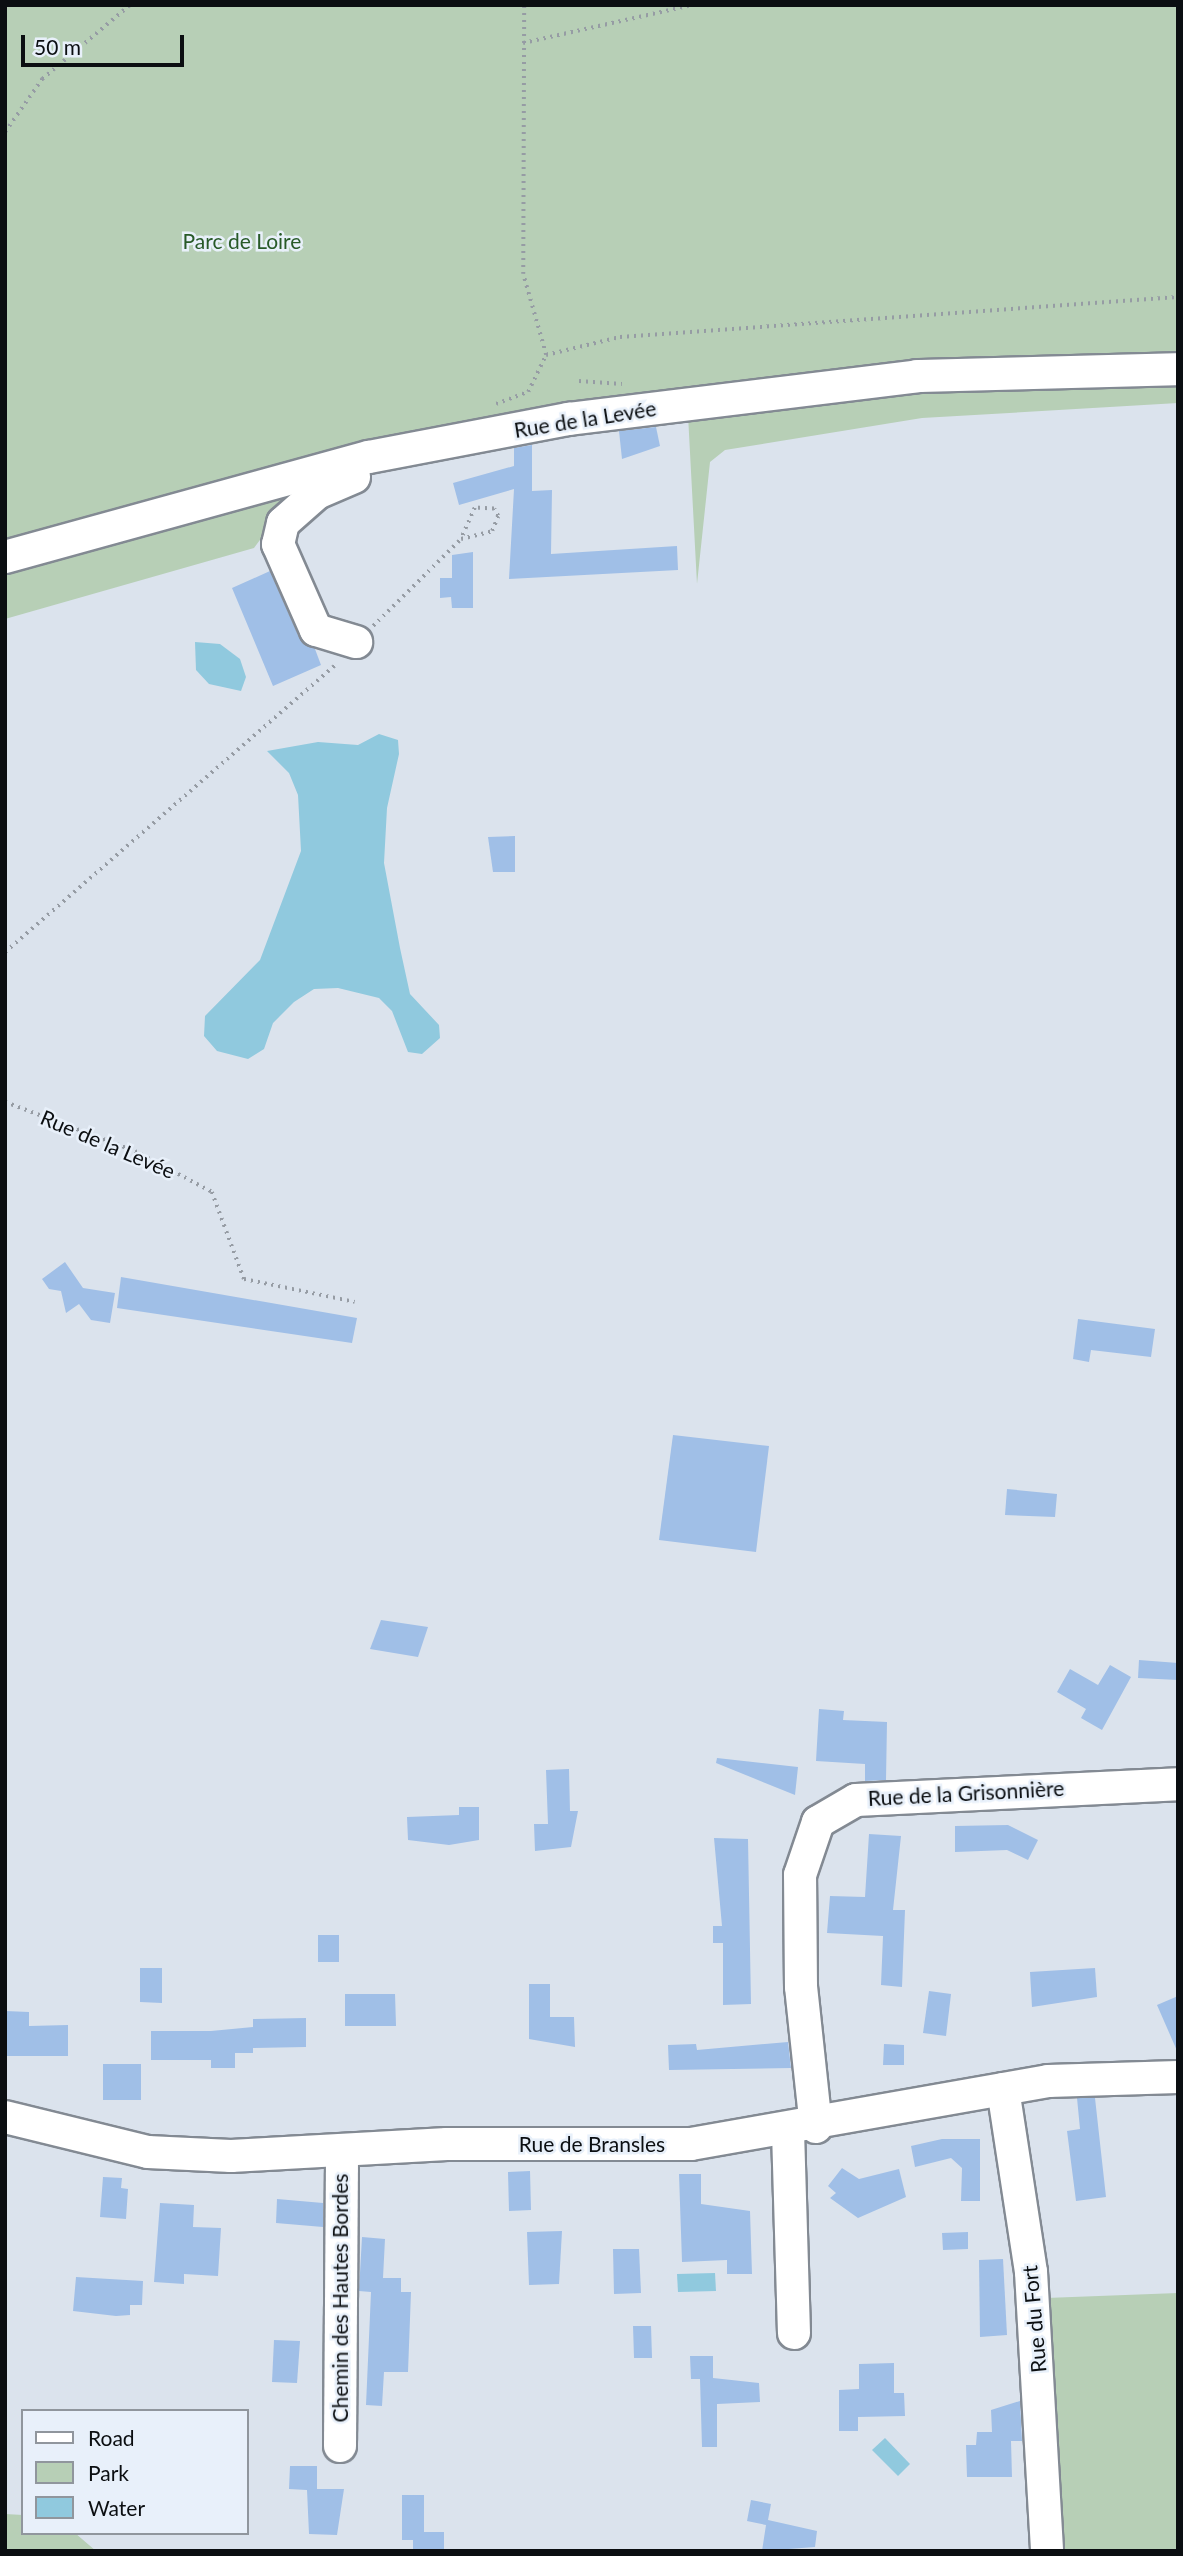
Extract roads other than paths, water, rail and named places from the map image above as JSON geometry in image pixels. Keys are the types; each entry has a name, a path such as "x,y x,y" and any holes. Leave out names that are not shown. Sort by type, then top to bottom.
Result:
{"street":[{"name":"Rue de la Levée","path":"5,557 402,451 569,419 903,378 1178,369"},
{"path":"356,642 316,630 278,544 283,523 317,493 402,451"},
{"name":"Rue de la Grisonnière","path":"794,2333 802,2129 800,1875 818,1822 856,1800 1178,1784"},
{"name":"Rue de Bransles","path":"5,2117 148,2152 691,2144 802,2129 1003,2089 1094,2075 1178,2077"},
{"name":"Rue du Fort","path":"1003,2089 1031,2272 1046,2551"},
{"name":"Chemin des Hautes Bordes","path":"340,2446 342,2150"}],"water":[{"path":"195,642 220,644 240,659 246,677 241,691 209,684 196,670"},
{"path":"379,734 398,740 399,754 387,808 384,863 400,948 410,994 439,1025 440,1038 422,1054 408,1052 392,1011 379,998 338,988 314,989 294,1002 273,1023 264,1049 248,1059 217,1051 204,1036 205,1016 260,960 301,851 298,795 289,773 267,751 318,742 358,745"},
{"path":"715,2273 716,2291 678,2292 677,2274"},
{"path":"885,2438 910,2464 898,2476 872,2450"}],"park label":[{"name":"Parc de Loire","path":"242,241"}]}
